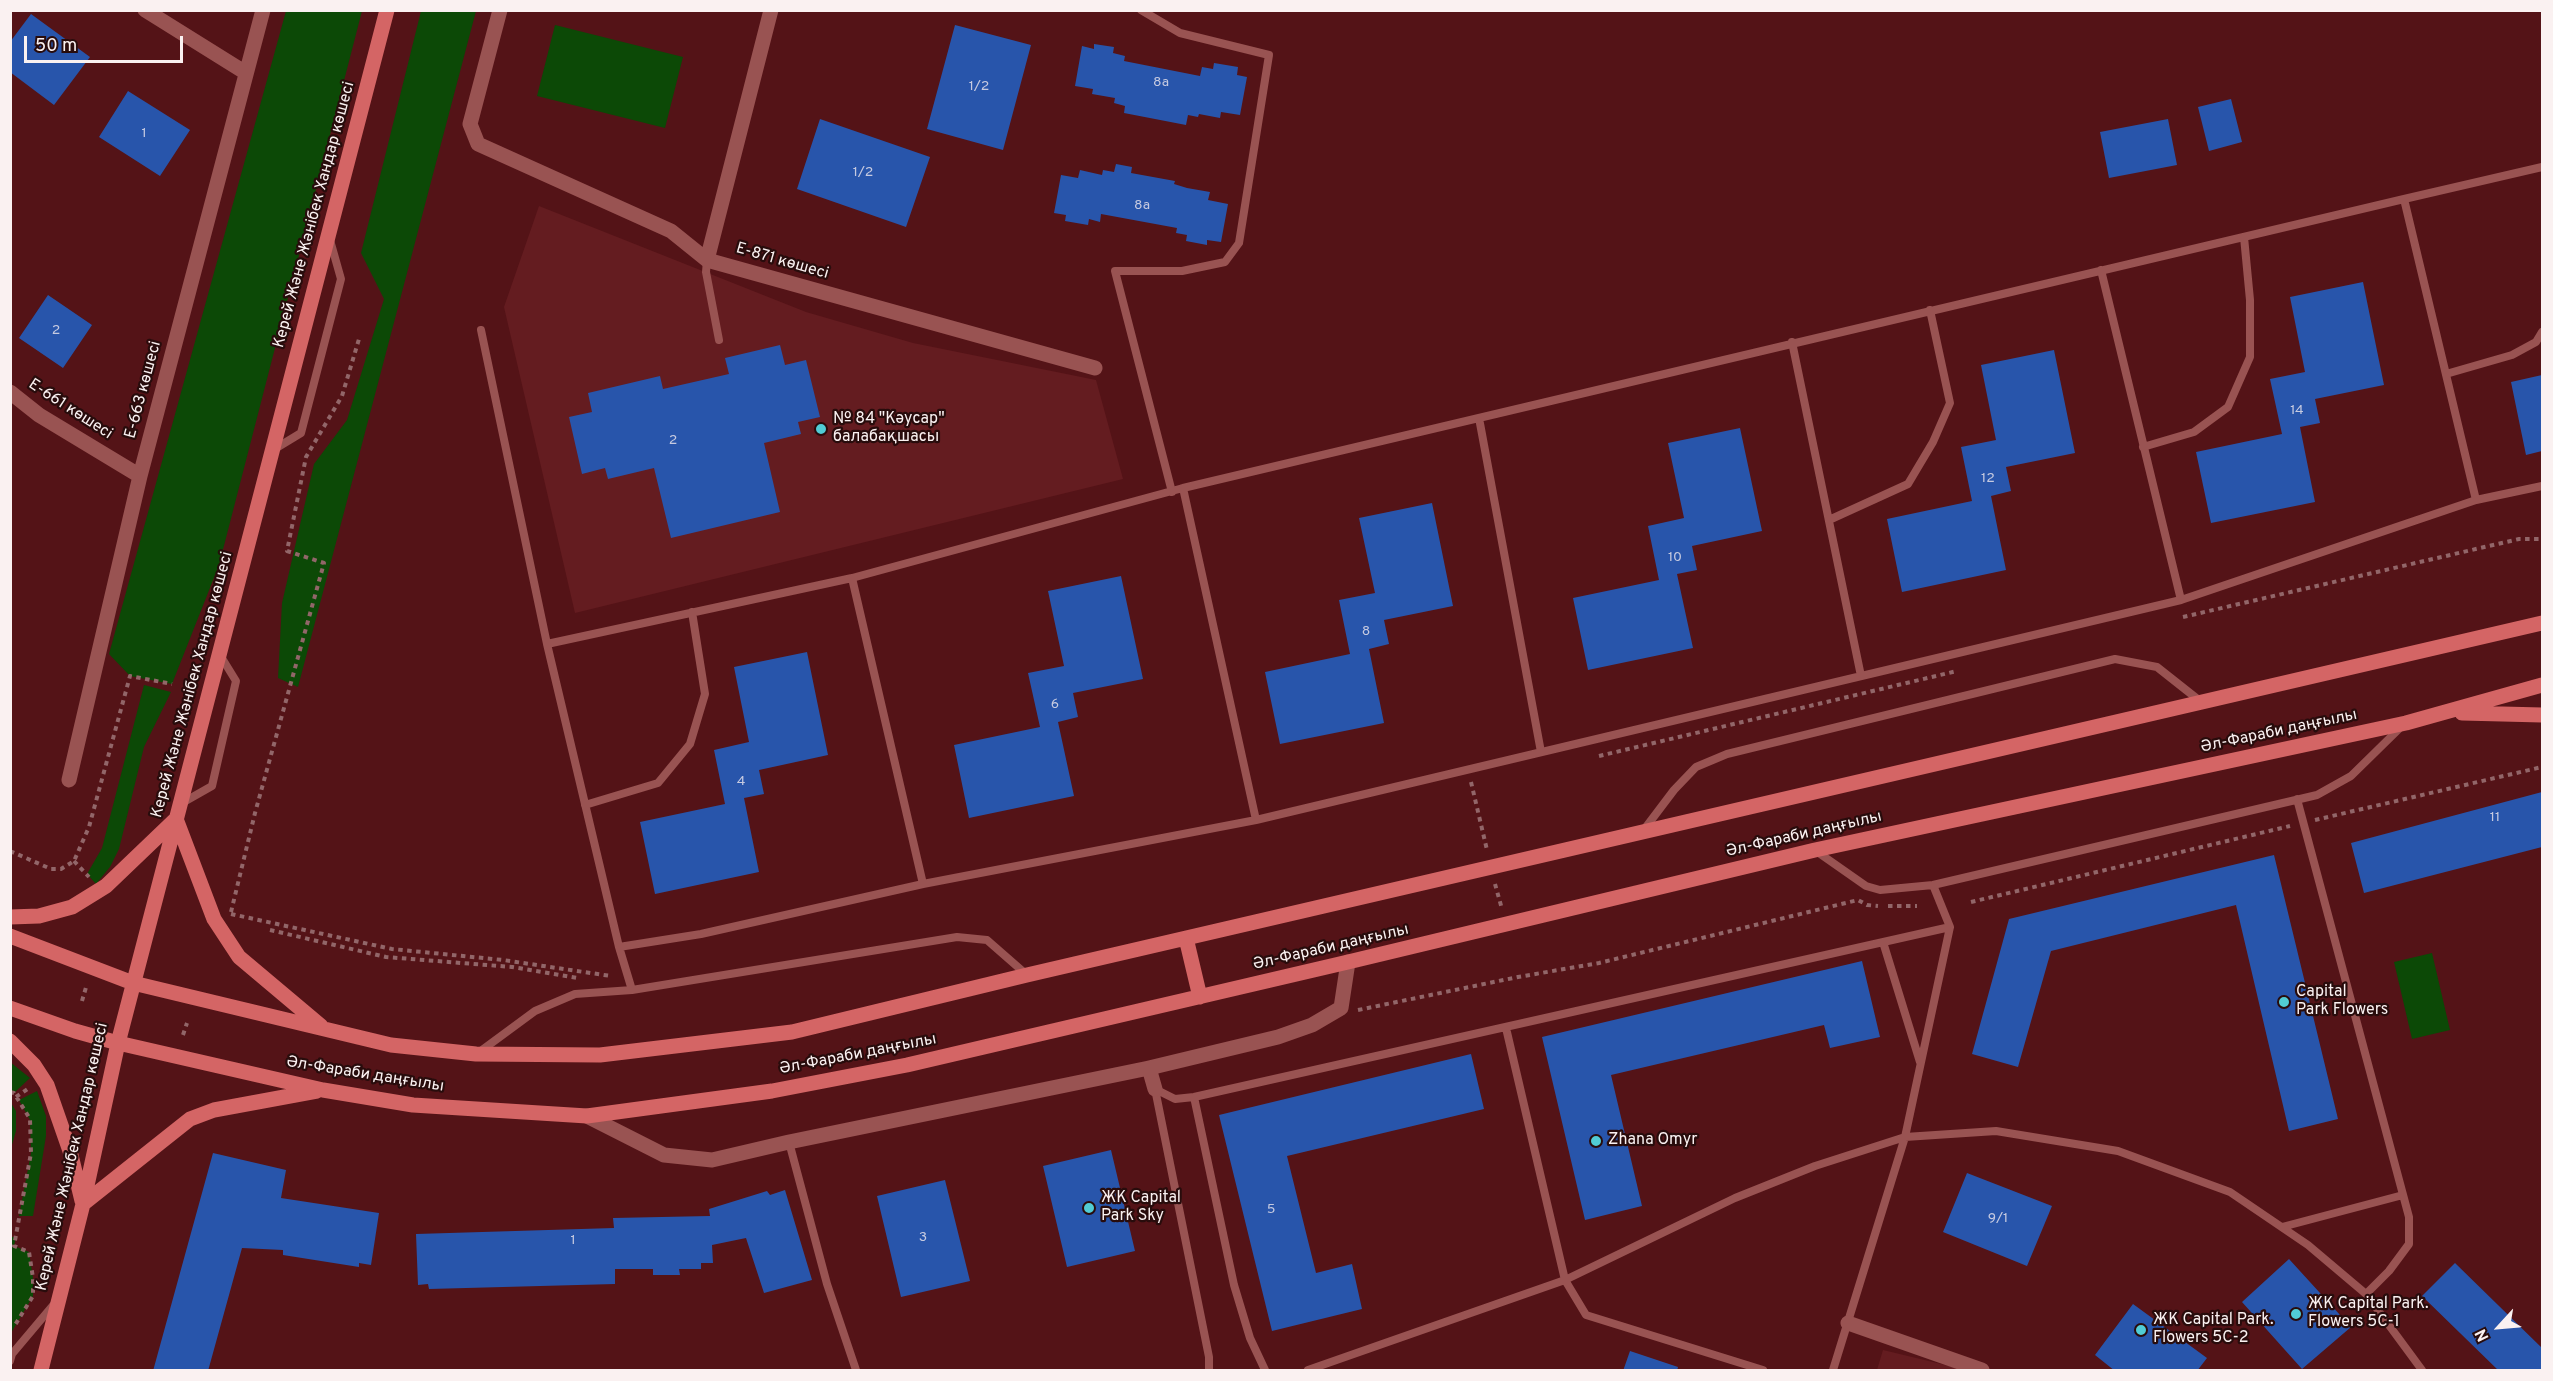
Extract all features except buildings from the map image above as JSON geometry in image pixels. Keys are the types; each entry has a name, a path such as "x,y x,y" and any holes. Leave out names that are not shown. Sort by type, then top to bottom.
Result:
{"main road":[{"name":"Керей Және Жәнібек Хандар көшесі","path":"40,1371 83,1204 133,983 182,803 387,10"},
{"name":"Әл-Фараби даңғылы","path":"10,936 133,983 391,1045 476,1054 600,1055 792,1032 1643,831 2542,623"},
{"name":"Әл-Фараби даңғылы","path":"10,1008 118,1043 323,1090 413,1105 587,1116 806,1084 907,1065 1815,850 2406,723 2542,685"},
{"path":"2444,712 2542,715"},
{"path":"10,917 39,916 72,907 106,886 176,819 213,919 239,957 325,1029"},
{"path":"1186,938 1200,997"},
{"path":"10,1041 34,1065 47,1085 70,1151 83,1204 190,1119 214,1110 323,1090"}],"street":[{"path":"145,10 246,73"},
{"name":"Е-663 көшесі","path":"69,780 140,476 263,10"},
{"path":"500,10 470,124 478,144 671,231 707,260"},
{"name":"Е-871 көшесі","path":"771,10 707,260 1095,368"},
{"name":"Е-661 көшесі","path":"10,392 39,415 140,476"},
{"path":"587,1116 664,1155 712,1160 1149,1068 1278,1037 1312,1025 1341,1008 1348,962"},
{"path":"1149,1068 1155,1089"},
{"path":"1848,1323 1982,1371"}],"lane":[{"path":"1141,10 1180,33 1269,55 1239,243 1225,262 1182,271 1115,271 1172,492"},
{"path":"547,644 852,578 1183,488 1792,342 2542,167"},
{"path":"2404,199 2476,500"},
{"path":"273,451 301,433 307,411 341,279 329,234"},
{"path":"2144,447 2194,432 2228,408 2250,357 2250,300 2244,237"},
{"path":"707,260 706,272 719,340"},
{"path":"2101,270 2181,600"},
{"path":"1828,520 1908,484 1933,442 1950,403 1930,310"},
{"path":"481,330 547,644 619,947 632,990"},
{"path":"2446,374 2512,355 2536,342 2542,332"},
{"path":"1792,342 1860,676"},
{"path":"1479,418 1541,752"},
{"path":"619,947 701,934 923,885 1256,820 2181,600 2476,500 2542,486"},
{"path":"1183,488 1256,820"},
{"path":"852,578 923,885"},
{"path":"585,806 658,783 690,744 705,694 692,612"},
{"path":"182,803 212,786 236,681 220,654"},
{"path":"1643,831 1674,790 1696,767 1727,754 2115,659 2157,667 2200,701"},
{"path":"1815,850 1866,886 1880,890 1933,885 2317,795 2351,776 2406,723"},
{"path":"2297,799 2409,1217 2409,1244 2389,1271 2366,1294"},
{"path":"1833,1371 1905,1137 1950,927 1933,885"},
{"path":"1155,1089 1175,1099 1194,1097 1950,927"},
{"path":"476,1054 535,1011 575,994 632,990 957,938 987,940 1028,975"},
{"path":"1883,942 1921,1065"},
{"path":"1506,1028 1565,1280 1586,1315 1763,1371"},
{"path":"1155,1089 1209,1357 1209,1371"},
{"path":"1194,1097 1234,1285 1250,1338 1265,1371"},
{"path":"1308,1371 1565,1280 1735,1198 1815,1166 1905,1137 1996,1131 2118,1151 2230,1192 2308,1245 2366,1294 2422,1371"},
{"path":"789,1142 827,1284 856,1371"},
{"path":"2282,1227 2403,1195"},
{"path":"10,1361 12,1354 59,1299"}],"path":[{"path":"233,924 230,913 255,813 324,562 286,551 306,457 342,396 358,339"},
{"path":"2176,618 2519,539 2542,539"},
{"path":"1597,756 1966,668"},
{"path":"10,851 51,869 61,869 74,861 88,827 130,676 171,684"},
{"path":"1971,902 2542,767"},
{"path":"1468,770 1506,924"},
{"path":"1472,785 1483,783"},
{"path":"74,861 91,879"},
{"path":"1325,1017 1518,977 1599,963 1858,900 1868,905 1917,906"},
{"path":"230,913 392,949 582,970 629,981"},
{"path":"270,930 386,957 512,967 585,979"},
{"path":"82,1001 87,984"},
{"path":"183,1035 187,1023"},
{"path":"10,1092 14,1093 30,1119 31,1153 14,1246 29,1252 33,1278 33,1296 10,1333"}],"shaded area":[{"name":"№ 84 \"Кәусар\" балабақшасы","path":"539,206 806,312 913,343 1096,380 1123,479 575,613 504,307"},
{"path":"1883,1350 1966,1370 1877,1370"}],"green space":[{"path":"286,11 362,11 219,565 172,684 130,676 109,654"},
{"path":"421,11 476,11 298,687 278,678 282,603 314,464 347,420 384,299 361,253"},
{"path":"555,25 683,57 665,128 537,96"},
{"path":"144,685 171,692 144,747 119,849 110,867 96,884 87,874 102,848"},
{"path":"2432,953 2450,1030 2412,1039 2394,962"},
{"path":"10,1062 30,1078 14,1093 11,1092"},
{"path":"37,1091 46,1116 46,1136 33,1216 19,1216 31,1153 30,1120 19,1100"},
{"path":"11,1103 16,1111 16,1131 11,1148"},
{"path":"11,1237 16,1237 14,1246 29,1252 33,1296 11,1333"}],"place":[{"name":"№ 84 \"Кәусар\" балабақшасы","path":"821,429"},
{"name":"Capital Park Flowers","path":"2284,1002"},
{"name":"Zhana Omyr","path":"1596,1141"},
{"name":"ЖК Capital Park Sky","path":"1089,1208"},
{"name":"ЖК Capital Park. Flowers 5C-1","path":"2296,1314"},
{"name":"ЖК Capital Park. Flowers 5C-2","path":"2141,1330"}]}
